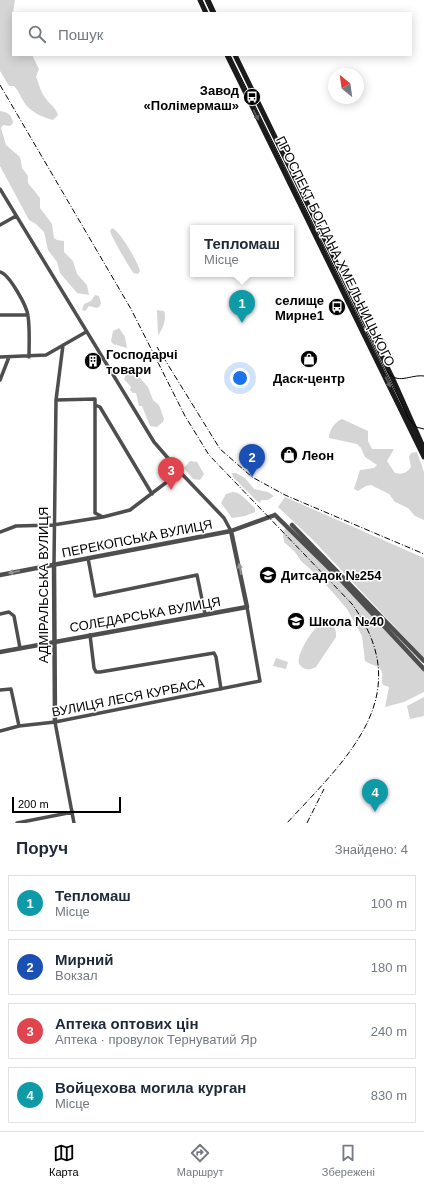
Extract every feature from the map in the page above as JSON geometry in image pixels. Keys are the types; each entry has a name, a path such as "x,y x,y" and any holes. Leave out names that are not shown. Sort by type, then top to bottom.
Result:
{"main road":[{"path":"200,0 206,12"},
{"path":"208,0 214,12"},
{"name":"ПРОСПЕКТ БОГДАНА ХМЕЛЬНИЦЬКОГО","path":"227,56 424,457"},
{"name":"ПРОСПЕКТ БОГДАНА ХМЕЛЬНИЦЬКОГО","path":"235,56 392,377 424,450"}],"street":[{"path":"0,189 154,442 180,472 224,518 231,531 246,607"},
{"path":"0,225 16,216"},
{"path":"0,272 8,276 28,315 29,356"},
{"path":"0,315 28,315"},
{"path":"0,357 46,355 86,332"},
{"name":"АДМІРАЛЬСЬКА ВУЛИЦЯ","path":"63,346 56,400 53,525 55,722 74,823"},
{"path":"0,380 9,357"},
{"path":"56,400 95,399 95,513 103,517"},
{"path":"95,405 100,407 152,494"},
{"path":"0,532 16,526 53,525 103,517 130,510 180,472"},
{"path":"276,515 424,669"},
{"path":"276,515 285,519 309,541 424,661"},
{"name":"ПЕРЕКОПСЬКА ВУЛИЦЯ","path":"0,575 231,531 276,515"},
{"path":"88,558 95,596 197,575 205,614"},
{"name":"СОЛЕДАРСЬКА ВУЛИЦЯ","path":"0,652 246,607"},
{"name":"ВУЛИЦЯ ЛЕСЯ КУРБАСА","path":"0,731 20,726 55,722 260,681 246,607"},
{"path":"0,614 9,612 14,616 20,648"},
{"path":"90,636 94,668 96,672 214,653 221,689"},
{"path":"403,646 424,666"},
{"path":"0,690 11,689 20,726"},
{"path":"17,823 73,812"}],"shaded area":[{"path":"0,0 15,0 12,12 12,56 32,56 39,69 36,77 41,91 56,110 58,115 53,120 41,116 29,108 16,88 14,86 9,86 0,71"},
{"path":"0,111 9,114 13,123 10,126 3,125 1,128 6,145 20,157 22,168 28,176 28,183 40,198 40,208 52,224 54,238 64,241 64,252 73,261 77,274 87,285 89,295 77,293 60,273 57,262 48,250 44,232 36,224 29,220 0,166"},
{"path":"112,228 124,241 132,254 139,267 140,271 138,274 133,272 113,239 110,231"},
{"path":"95,295 99,296 101,303 100,306 97,308 89,306 85,311 82,310 84,304 91,301"},
{"path":"157,310 164,311 165,314 163,327 158,335"},
{"path":"119,328 125,337 127,348 113,344 111,341 113,331"},
{"path":"133,370 148,387 153,400 159,405 164,419 163,422 157,427 150,426 142,406 139,406 136,393 133,393 130,390 131,387 124,379 127,373"},
{"path":"342,419 368,431 368,441 372,449 394,449 387,461 395,473 402,474 408,471 411,467 409,457 411,453 417,452 424,472 424,520 415,516 408,508 395,502 389,494 371,485 358,491 354,489 360,470 374,468 377,465 365,457 361,448 357,444 329,438 333,427"},
{"path":"190,461 197,462 204,474 200,480 193,479 184,468"},
{"path":"232,473 236,473 245,478 254,489 268,492 274,496 268,500 261,500 260,503 233,477"},
{"path":"236,492 245,498 255,508 255,512 245,516 232,518 221,503 226,494"},
{"path":"285,497 424,558 424,658 313,540 278,507"},
{"path":"285,528 296,535 424,671 424,692 404,702 385,707 389,687 383,685 381,670 377,666 365,661 362,636 347,609 322,580 301,561 295,552 284,542 283,535"},
{"path":"323,622 331,624 335,628 336,637 316,667 304,669 299,664 300,654 311,634"},
{"path":"276,658 288,662 286,669 273,666"},
{"path":"424,697 424,716 410,719 407,706"}],"tram line":[{"path":"205,0 211,12"},
{"path":"230,56 409,419 416,427 424,429"},
{"path":"387,371 395,378 399,379 424,376"}],"railway":[{"path":"0,85 131,309 185,416 209,455 352,604 371,637 378,667 377,696 367,723 352,749 332,774 287,823"},
{"path":"157,347 220,449 252,477 285,495 424,554"},
{"path":"307,823 324,789"}],"place":[{"name":"Завод «Полімермаш»","path":"252,97"},
{"name":"селище Мирне1","path":"337,307"},
{"name":"Тепломаш","path":"242,323"},
{"name":"Даск-центр","path":"309,359"},
{"name":"Господарчі товари","path":"93,361"},
{"name":"Леон","path":"289,455"},
{"name":"Мирний","path":"252,477"},
{"name":"Аптека оптових цін","path":"171,490"},
{"name":"Дитсадок №254","path":"268,575"},
{"name":"Школа №40","path":"296,621"},
{"name":"Войцехова могила курган","path":"375,812"}]}
